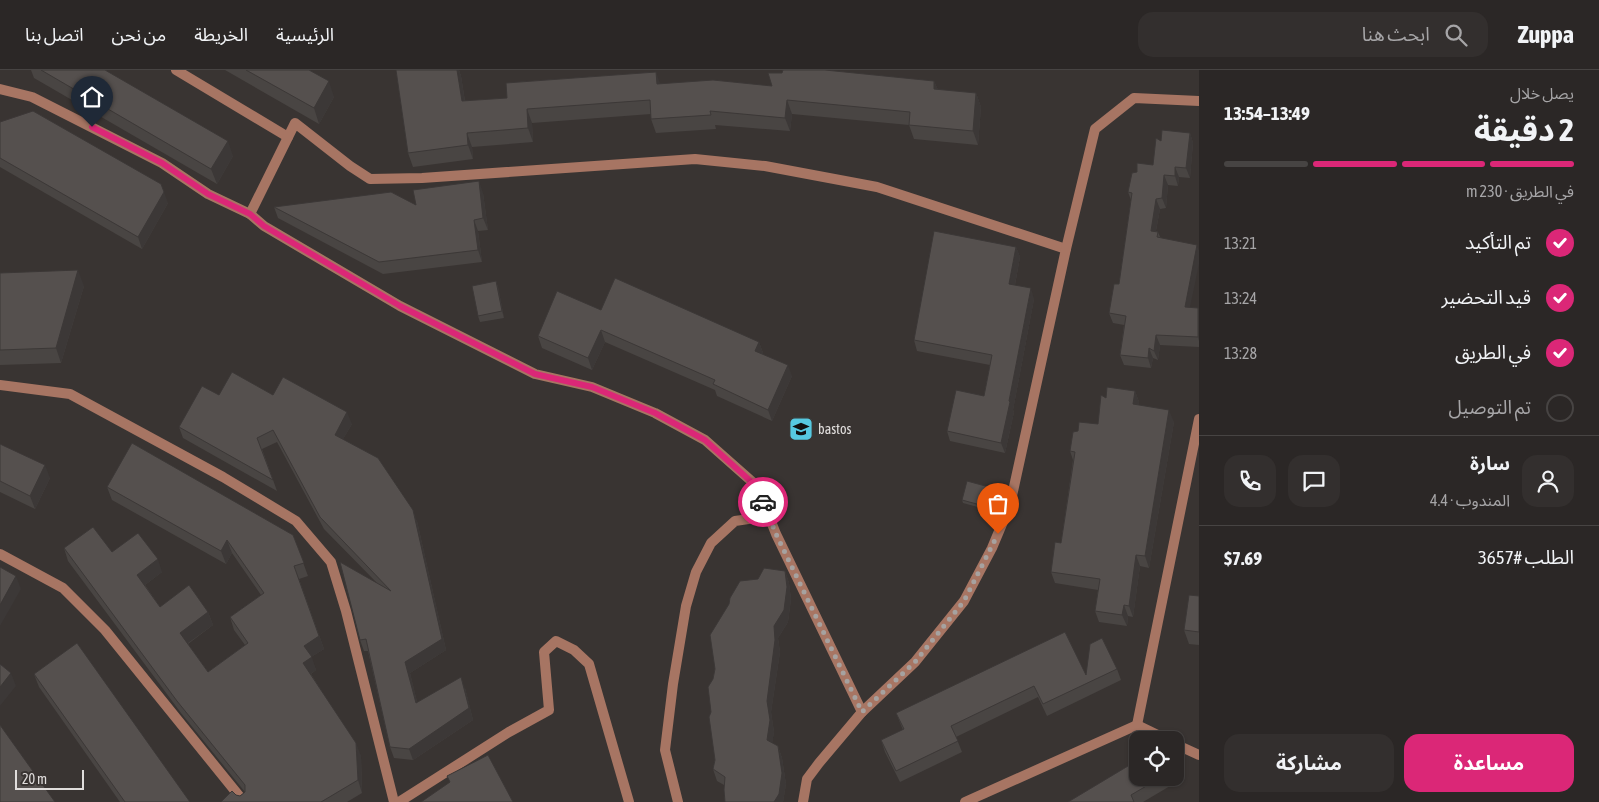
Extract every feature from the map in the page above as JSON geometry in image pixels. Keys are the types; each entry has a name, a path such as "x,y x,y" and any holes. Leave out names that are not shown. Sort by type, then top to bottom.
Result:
{"street":[{"path":"176,70 288,137"},
{"path":"0,89 32,97 162,163 208,194 250,214 264,226 400,306 535,374 592,387 655,413 705,440 756,486 862,712"},
{"path":"803,802 807,779 862,712 915,662 946,624 964,601 992,548 1010,505 1066,249 1095,129 1134,98 1199,101"},
{"path":"250,214 296,123 350,166 370,179 422,178 695,158 765,166 877,187 1066,249"},
{"path":"0,385 70,394 223,477 296,522 331,562 346,611 394,802"},
{"path":"1137,725 1199,419"},
{"path":"678,802 665,750 673,684 686,606 696,572 711,543 736,521 769,516"},
{"path":"0,554 63,588 105,630 244,802"},
{"path":"399,802 509,732 549,710 544,652 556,641 574,650 588,664 629,802"},
{"path":"965,802 1137,725 1149,731"},
{"path":"1184,748 1199,755"}],"building":[{"path":"41,70 105,70 228,141 211,169"},
{"path":"246,70 309,70 329,81 314,108"},
{"path":"396,70 457,70 462,101 507,98 506,83 656,72 657,84 713,80 772,86 768,73 782,73 783,70 825,70 934,81 934,89 976,93 973,131 909,125 910,112 787,100 785,118 710,111 711,115 651,119 650,100 527,109 528,128 467,133 468,145 408,153"},
{"path":"33,111 161,184 164,192 138,237 0,158 0,122"},
{"path":"1162,130 1190,133 1186,168 1175,167 1175,176 1164,175 1162,198 1156,199 1151,231 1158,232 1157,237 1197,245 1185,307 1198,308 1198,337 1156,335 1154,351 1149,348 1148,358 1120,355 1126,316 1109,313 1114,284 1119,284 1132,193 1128,192 1132,173 1137,172 1137,163 1153,165 1156,138 1161,141"},
{"path":"479,181 483,218 474,220 478,250 379,262 274,207 391,192 416,205 413,190"},
{"path":"934,231 1016,247 1009,284 1031,288 1001,443 947,431 956,390 984,396 992,355 914,340"},
{"path":"78,270 56,348 0,350 0,273"},
{"path":"615,278 759,342 755,351 788,365 768,410 713,384 715,380 601,330 588,358 538,336 557,291 601,310"},
{"path":"496,281 502,311 478,316 472,286"},
{"path":"232,372 273,395 283,377 347,412 335,435 378,458 413,510 442,639 405,662 416,703 461,677 469,708 409,749 390,747 366,639 360,640 340,562 391,591 320,517 273,430 257,438 273,480 179,427 202,386 219,395"},
{"path":"1107,387 1135,391 1133,404 1169,410 1145,556 1136,555 1129,606 1124,605 1122,615 1095,611 1100,579 1051,572 1055,542 1061,543 1075,452 1070,451 1073,432 1078,431 1079,422 1098,424 1101,395 1106,398"},
{"path":"132,443 293,535 304,563 294,566 319,636 304,646 312,657 303,663 356,743 358,780 321,802 221,802 232,791 240,796 245,792 245,785 177,701 64,548 93,527 112,552 138,533 158,559 137,575 160,607 189,585 208,612 180,633 208,672 248,643 230,617 264,593 227,540 221,551 107,487"},
{"path":"0,444 45,465 30,496 0,481"},
{"path":"967,481 989,487 984,506 962,500"},
{"path":"0,567 16,576 0,605"},
{"path":"764,568 785,571 787,587 784,610 774,626 775,640 767,701 770,720 767,740 778,746 782,773 779,794 774,802 725,802 725,777 713,769 715,760 709,717 711,712 708,687 713,679 715,669 710,635 729,604 730,598 740,581 758,579"},
{"path":"1189,595 1199,596 1199,632 1184,630"},
{"path":"1065,632 1086,675 1090,644 1102,638 1117,669 1043,704 1034,686 951,726 958,741 896,771 881,740 904,729 896,713"},
{"path":"77,643 190,802 125,802 34,674"},
{"path":"0,664 11,673 0,687"},
{"path":"0,725 55,802 0,802"},
{"path":"488,755 513,802 421,802 450,782 447,776"},
{"path":"1129,765 1129,786 1146,786 1131,795 1134,802 1068,802"}],"way so far":[{"path":"763,502 776,534 862,712 915,662 964,601 998,534"}],"place":[{"name":"bastos","path":"801,429"}],"route":[{"path":"92,127 162,163 208,194 250,214 264,226 400,306 535,374 592,387 655,413 705,440 756,486 763,502"}]}
